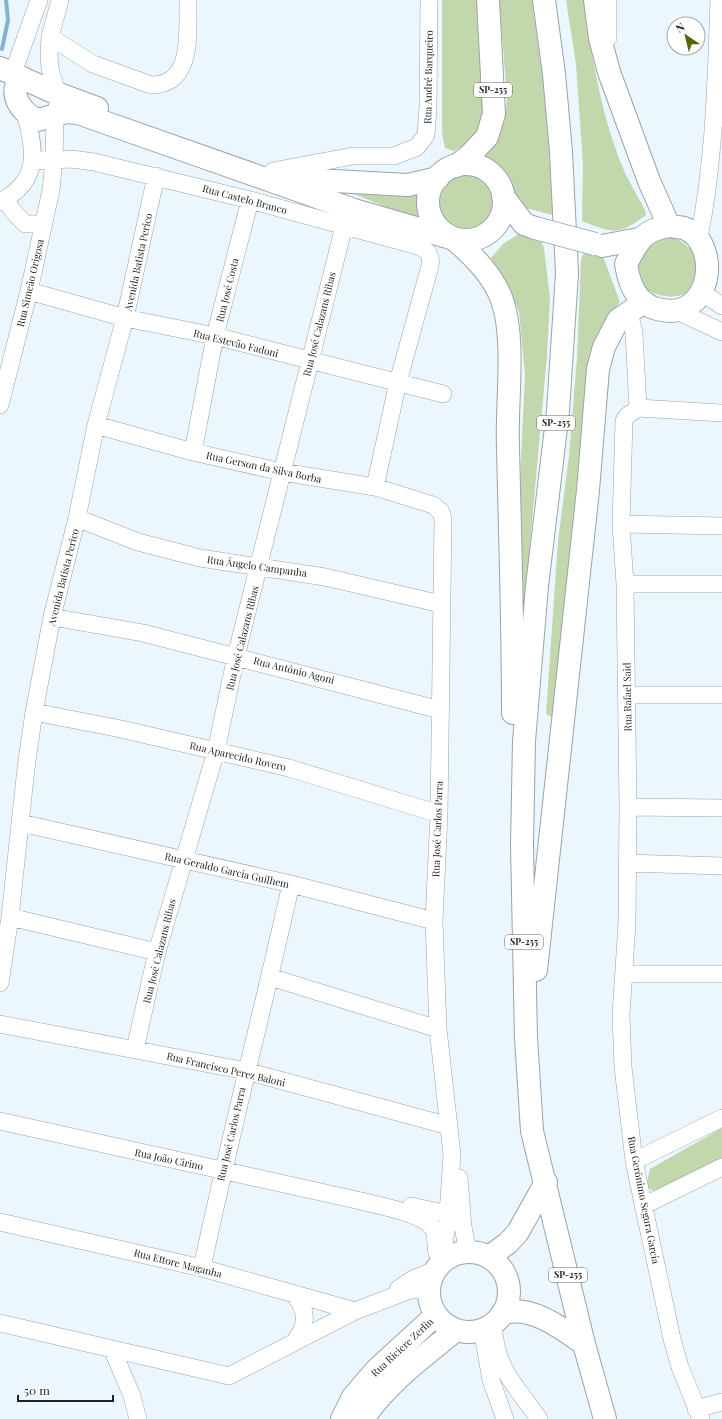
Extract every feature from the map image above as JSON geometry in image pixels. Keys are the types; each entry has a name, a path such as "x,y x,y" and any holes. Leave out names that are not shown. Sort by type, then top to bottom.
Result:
{"main road":[{"name":"SP-255","path":"456,166 469,156 487,137 494,114 488,0"},
{"name":"SP-255","path":"544,0 554,74 561,152 567,273 558,411 537,586 524,741 522,845 526,1038 532,1131 546,1182 584,1344 606,1419"},
{"path":"595,0 600,38 609,72 649,181 669,226"},
{"path":"10,79 58,93 273,171 316,180 384,184 408,185 438,178"},
{"path":"10,79 18,104 25,113 38,120 55,117 66,112 78,113 354,210 454,239 472,240 482,237 494,228 502,215 503,196 499,184 492,174 481,168 469,164 450,168 438,178 429,192 428,205 431,217 438,228 454,239"},
{"path":"503,196 529,226"},
{"path":"494,228 529,226 598,245 626,264"},
{"path":"669,226 685,228 699,237 708,250 712,261 712,273 704,294 691,305 676,310 636,307 636,294 630,284 626,264 639,239 648,232 669,226"},
{"name":"SP-255","path":"454,239 476,259 494,283 502,299 508,328 508,447 514,661 513,763 522,845"},
{"path":"598,245 639,239"},
{"name":"SP-255","path":"526,1038 531,1015 549,854 588,490 598,369 604,347 611,331 618,320 636,307"},
{"path":"489,1257 508,1243 518,1232 546,1182"},
{"path":"493,1323 508,1302 509,1289 506,1276 500,1266 489,1257 479,1253 468,1252 450,1257 437,1271 430,1302 436,1315 445,1324 456,1330 469,1332 493,1323 508,1312 523,1313 551,1320 584,1344"},
{"name":"Rua Riciere Zerlin","path":"342,1419 353,1397 377,1369 436,1315"},
{"name":"Rua Riciere Zerlin","path":"364,1419 374,1403 394,1380 456,1330"}],"street":[{"path":"10,79 39,0"},
{"path":"58,93 50,69 49,55 50,37 60,0"},
{"path":"50,37 93,64 150,85 160,85 170,80 184,63 187,54 188,0"},
{"name":"Rua André Barqueiro","path":"273,171 353,156 394,156 417,147 426,135 428,107 429,0"},
{"path":"608,0 609,72"},
{"path":"699,237 706,199 714,132 719,0"},
{"name":"Rua Simeão Origosa","path":"0,406 29,291 51,190 54,160 55,117 58,106 58,93"},
{"path":"25,113 30,129 32,161 28,178 3,200 25,224"},
{"name":"Rua Castelo Branco","path":"32,161 71,159 94,162 250,200 418,246 430,255 430,266 398,382"},
{"name":"Avenida Batista Perico","path":"0,983 10,917 34,712 52,617 77,518 96,425 125,318 156,176"},
{"name":"Rua José Costa","path":"194,452 215,336 250,200"},
{"path":"0,217 25,224 43,224"},
{"name":"Rua José Calazans Ribas","path":"135,1049 157,952 183,859 216,751 236,656 344,226"},
{"name":"Rua Estevão Fadoni","path":"29,291 125,318 215,336 443,394"},
{"path":"704,294 722,306"},
{"path":"636,307 634,333 638,408 722,413"},
{"path":"676,310 722,332"},
{"path":"375,487 398,382"},
{"name":"Rua Rafael Said","path":"624,974 628,863 628,695 625,584 621,524 624,421 627,416 638,408"},
{"name":"Rua Gerson da Silva Borba","path":"96,425 194,452 282,472 375,487 433,505"},
{"name":"Rua José Carlos Parra","path":"433,505 441,512 443,519 439,814 434,921 438,1029 452,1155 448,1214 437,1271"},
{"name":"Rua Ângelo Campanha","path":"77,518 138,542 200,558 325,577 441,604"},
{"path":"621,524 722,526"},
{"path":"625,584 722,584"},
{"name":"Rua Antônio Agoni","path":"52,617 143,633 440,710"},
{"path":"628,695 722,695"},
{"name":"Rua Aparecido Rovero","path":"34,712 121,729 290,768 439,814"},
{"path":"628,807 722,808"},
{"name":"Rua Geraldo Garcia Guilhem","path":"20,823 290,884 434,921"},
{"path":"628,863 722,866"},
{"name":"Rua José Carlos Parra","path":"202,1268 222,1170 270,977 290,884"},
{"path":"10,917 157,952"},
{"path":"624,974 722,974"},
{"name":"Rua Gerônimo Segura Garcia","path":"624,974 621,1015 623,1067 634,1161 672,1339 698,1414"},
{"path":"270,977 438,1029"},
{"name":"Rua Francisco Perez Baloni","path":"0,1024 246,1071 449,1126"},
{"path":"634,1161 722,1118"},
{"name":"Rua João Cirino","path":"0,1121 361,1201"},
{"name":"Rua José Carlos Parra","path":"452,1155 458,1174 463,1227 468,1252"},
{"path":"643,1206 722,1167"},
{"path":"361,1201 406,1205 448,1214 463,1227"},
{"path":"0,1323 230,1376 355,1311 381,1300 414,1279 437,1271 434,1229 426,1220 361,1201"},
{"name":"Rua Ettore Maganha","path":"0,1222 202,1268 355,1311"},
{"path":"292,1293 301,1302 304,1312 302,1332 295,1342"},
{"path":"493,1323 491,1380 505,1419"},
{"path":"493,1323 495,1344 501,1366 539,1419"},
{"path":"112,1349 132,1396 138,1419"},
{"path":"698,1414 722,1402"}],"green space":[{"path":"442,0 482,0 486,114 474,136 454,151 445,148 442,133"},
{"path":"499,0 536,0 543,55 553,215 522,207 506,178 501,172 495,166 480,158 498,137 504,123 505,115 507,95"},
{"path":"566,0 584,0 594,67 610,133 626,175 645,210 646,215 637,222 622,229 608,230 582,221 583,165 576,64"},
{"path":"465,175 481,180 489,188 494,204 489,220 481,228 465,233 449,228 441,220 436,204 441,188 449,180"},
{"path":"339,188 420,188 418,202 423,222"},
{"path":"522,232 540,238 544,248 550,298 547,355 524,611 520,606 519,500 525,375 519,312 506,281 491,258 503,244"},
{"path":"670,237 679,240 694,251 699,281 687,293 679,296 664,296 650,291 644,287 637,275 637,256 658,238"},
{"path":"584,252 597,255 604,259 620,302 611,314 588,373 553,718 546,714 558,541 569,456 577,357 581,259"},
{"path":"722,1128 722,1160 656,1192 648,1188 647,1183 650,1169"}],"waterway":[{"path":"2,49 8,20 6,0"}]}
